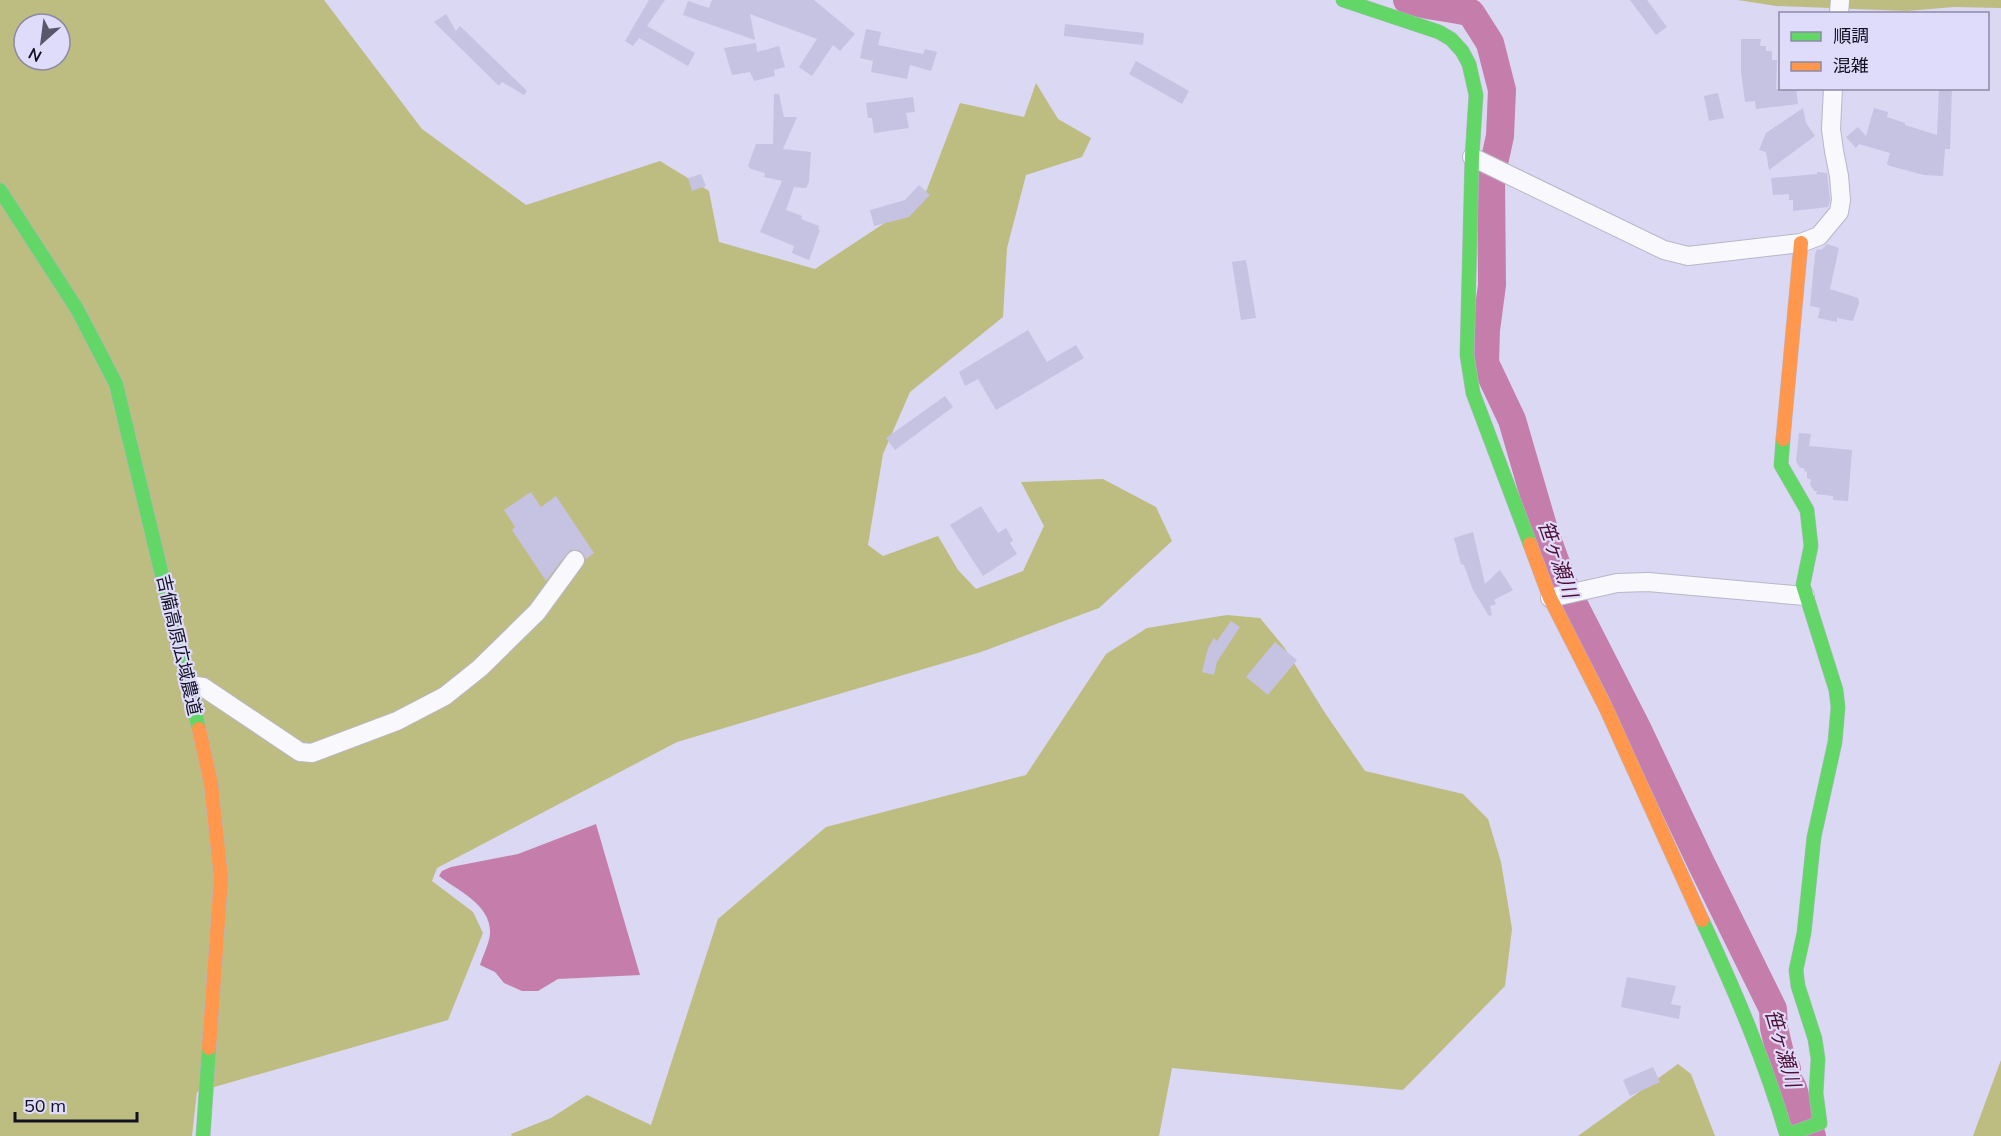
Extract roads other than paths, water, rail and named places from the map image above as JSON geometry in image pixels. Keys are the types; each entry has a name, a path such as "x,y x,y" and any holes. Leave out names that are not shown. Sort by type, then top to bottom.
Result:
{"street":[{"path":"1343,0 1439,32 1451,39 1462,51 1469,64 1476,95 1478,160 1467,356 1473,393 1555,597 1743,1009 1790,1134 1820,1123 1816,1093 1818,1059 1815,1040 1798,986 1796,970 1804,933 1814,837 1835,742 1838,707 1836,690 1803,585 1811,546 1806,510 1781,465 1801,243"},
{"path":"1478,160 1664,250 1688,256 1801,243 1819,237 1839,212 1841,200 1832,129 1833,90"},
{"name":"吉備高原広域農道","path":"0,190 77,309 116,384 211,784 221,878 203,1136"},
{"path":"189,685 203,687 300,752 312,753 397,721 445,696 480,668 537,612 575,560"},
{"path":"1555,597 1617,583 1648,582 1805,596"}],"waterway":[{"name":"笹ヶ瀬川","path":"1407,0 1471,13 1490,43 1502,90 1500,136 1491,177 1492,285 1486,330 1485,363 1512,420 1545,533 1564,585 1636,726 1773,1009 1774,1028 1781,1057 1787,1069 1787,1078 1812,1136"}]}
